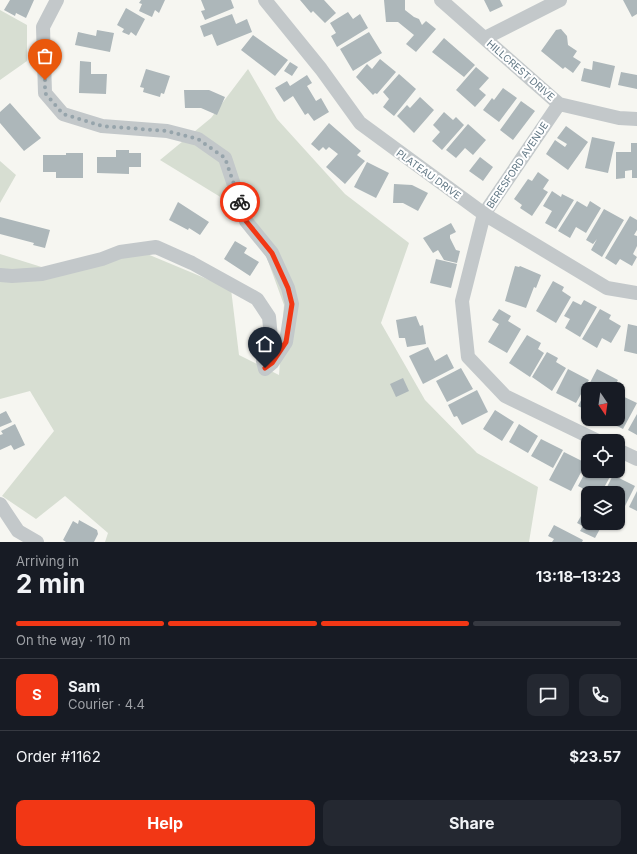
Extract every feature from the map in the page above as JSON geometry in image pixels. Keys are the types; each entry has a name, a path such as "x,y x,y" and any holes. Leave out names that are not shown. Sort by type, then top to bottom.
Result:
{"street":[{"path":"0,275 12,276 42,274 102,260 120,252 156,247 192,263 257,299 269,317 271,338 263,361 265,368 272,363 286,342 292,304 288,288 272,253 246,221 225,158 198,139 192,137 167,131 102,126 63,114 45,93 43,27 57,0"},
{"name":"PLATEAU DRIVE","path":"265,0 322,69 360,124 484,214 607,288 637,293"},
{"name":"HILLCREST DRIVE","path":"441,0 559,104 619,118 637,119"},
{"path":"485,38 560,0"},
{"name":"BERESFORD AVENUE","path":"559,104 484,214 462,301 468,357 505,396 584,434"},
{"path":"625,453 637,459"},
{"path":"0,504 18,531 37,542"}],"shaded area":[{"path":"0,10 27,25 27,61 0,80"},
{"path":"248,69 277,119 345,194 409,243 381,323 425,400 477,453 538,487 529,542 105,542 108,533 65,496 36,519 2,496 54,431 30,391 0,399 0,254 48,269 140,251 231,289 239,355 279,375 284,305 264,250 222,198 160,160 211,118"},
{"path":"0,161 16,175 0,203"}],"building":[{"path":"10,0 34,0 26,18 16,13 15,16 4,10"},
{"path":"141,0 165,0 159,13 155,10 152,17 139,11 142,4 139,3"},
{"path":"201,0 231,0 234,8 205,20 201,11 205,10"},
{"path":"300,0 324,0 336,13 325,23 313,11 311,13"},
{"path":"384,0 405,0 405,10 419,19 422,25 426,21 436,29 416,52 406,44 414,35 398,22 386,22"},
{"path":"484,0 500,0 503,6 490,12"},
{"path":"623,0 637,0 637,14 632,17"},
{"path":"126,8 145,19 136,36 131,32 129,35 122,32 124,29 117,25"},
{"path":"348,12 353,19 360,14 368,28 337,47 331,36 336,33 330,23"},
{"path":"232,14 236,24 247,19 252,32 217,46 212,34 204,37 200,26"},
{"path":"561,29 567,36 568,45 577,51 573,57 581,62 573,73 565,67 563,69 541,51 556,30"},
{"path":"97,30 114,33 110,52 75,45 78,32 96,36"},
{"path":"369,32 382,53 353,71 340,49"},
{"path":"253,35 288,60 275,76 241,50"},
{"path":"444,38 475,65 464,77 432,52"},
{"path":"380,59 396,72 377,94 375,93 373,95 356,77 367,64 372,69"},
{"path":"80,61 91,62 91,74 107,74 106,94 79,93"},
{"path":"593,61 615,66 610,88 581,81 584,68 592,70"},
{"path":"290,62 298,67 292,76 284,71"},
{"path":"476,67 489,78 479,89 486,95 475,107 456,90"},
{"path":"146,69 170,76 164,94 161,93 160,97 143,92 144,88 140,87"},
{"path":"621,72 637,75 637,89 618,85"},
{"path":"399,74 416,89 394,116 383,107 389,99 383,92"},
{"path":"307,75 312,83 307,86 316,101 321,98 329,112 314,121 308,113 305,115 293,96 284,102 275,88 287,81 290,86"},
{"path":"503,88 517,98 499,122 483,110 492,98 494,100"},
{"path":"184,90 209,90 225,97 217,115 201,108 185,108"},
{"path":"420,97 434,110 414,133 397,116 407,105 410,108"},
{"path":"521,101 535,111 513,140 500,130"},
{"path":"10,103 41,138 24,151 0,123 0,112"},
{"path":"444,112 453,120 456,117 464,125 442,150 432,141 440,132 433,125"},
{"path":"329,123 361,151 357,155 365,161 345,184 326,167 338,154 329,147 326,150 323,147 319,151 311,144"},
{"path":"468,124 486,140 473,155 465,148 456,158 446,150"},
{"path":"566,126 588,142 568,170 546,154 555,140 565,147 567,144 557,138"},
{"path":"592,137 615,142 608,173 585,168"},
{"path":"631,143 637,143 637,178 632,178 632,170 625,171 625,178 616,179 616,152 631,152"},
{"path":"116,150 129,150 129,153 141,153 141,167 129,167 129,174 97,173 97,157 116,157"},
{"path":"66,153 83,153 83,178 56,178 56,172 43,172 43,155 66,155"},
{"path":"480,157 493,167 483,181 469,171"},
{"path":"367,162 389,173 376,198 354,187"},
{"path":"538,172 549,180 543,189 548,192 532,216 520,208 522,205 514,199 528,179 532,181"},
{"path":"394,184 412,185 428,193 418,211 403,203 393,203"},
{"path":"552,191 561,197 562,194 574,200 556,229 545,223 552,211 543,206"},
{"path":"577,201 587,207 590,201 601,208 586,233 576,227 570,238 558,231"},
{"path":"178,202 209,222 200,235 189,228 188,230 169,220"},
{"path":"604,209 624,220 602,257 591,250 597,239 593,244 586,240"},
{"path":"630,216 637,220 637,230 634,235 637,236 637,246 633,254 637,257 632,266 620,259 616,265 605,258"},
{"path":"0,217 50,230 45,248 33,245 34,243 0,234"},
{"path":"451,223 456,232 450,235 450,238 456,250 460,251 457,263 444,260 438,250 433,253 423,238"},
{"path":"235,241 247,248 244,253 259,262 250,276 224,259"},
{"path":"436,259 457,264 451,288 430,283"},
{"path":"515,266 520,266 541,275 536,288 534,287 526,308 505,301"},
{"path":"553,281 564,287 562,291 571,297 556,323 536,311"},
{"path":"584,300 597,307 580,337 565,328 570,319 564,316 573,301 581,305"},
{"path":"499,309 511,316 508,321 521,329 507,353 488,342 499,324 492,320"},
{"path":"600,309 611,315 609,319 621,326 611,343 602,338 597,348 582,339"},
{"path":"416,316 420,326 423,325 426,344 407,347 405,338 399,338 396,320"},
{"path":"628,324 637,326 637,354 624,351"},
{"path":"527,335 541,343 538,349 544,353 530,377 509,363"},
{"path":"428,347 435,361 447,354 454,368 423,384 409,356"},
{"path":"547,352 558,358 556,362 566,368 552,391 532,377"},
{"path":"461,368 473,389 447,402 436,381"},
{"path":"568,369 589,380 588,382 581,382 581,394 576,403 556,393"},
{"path":"597,369 618,380 617,382 590,382"},
{"path":"403,378 409,391 396,397 390,384"},
{"path":"477,390 488,412 462,425 457,416 454,417 448,405"},
{"path":"625,397 637,403 625,425"},
{"path":"581,400 581,408 578,406"},
{"path":"495,410 514,422 502,441 483,429"},
{"path":"6,411 12,422 0,427 0,414"},
{"path":"637,414 637,435 628,430"},
{"path":"15,424 25,445 14,450 11,445 0,450 0,435 3,434 1,431"},
{"path":"519,424 538,436 528,453 509,442"},
{"path":"617,426 625,426 623,429"},
{"path":"541,439 563,450 553,468 531,456"},
{"path":"564,452 581,460 581,472 571,491 549,480"},
{"path":"582,478 609,478 605,486 581,486 581,488 578,486"},
{"path":"612,478 619,478 635,486 625,506 625,486 608,486"},
{"path":"637,491 637,511 629,507"},
{"path":"581,516 581,525 577,523"},
{"path":"79,520 97,530 98,534 94,542 66,542 63,540 73,521 78,524"},
{"path":"554,525 583,540 582,542 552,542 554,539 548,536"},
{"path":"581,529 599,530 595,538 580,531"}],"way so far":[{"path":"45,80 45,93 63,114 102,126 146,128 167,131 198,139 225,158 240,202"}],"route":[{"path":"240,202 246,221 272,253 288,288 292,304 286,342 272,363 265,368"}]}
